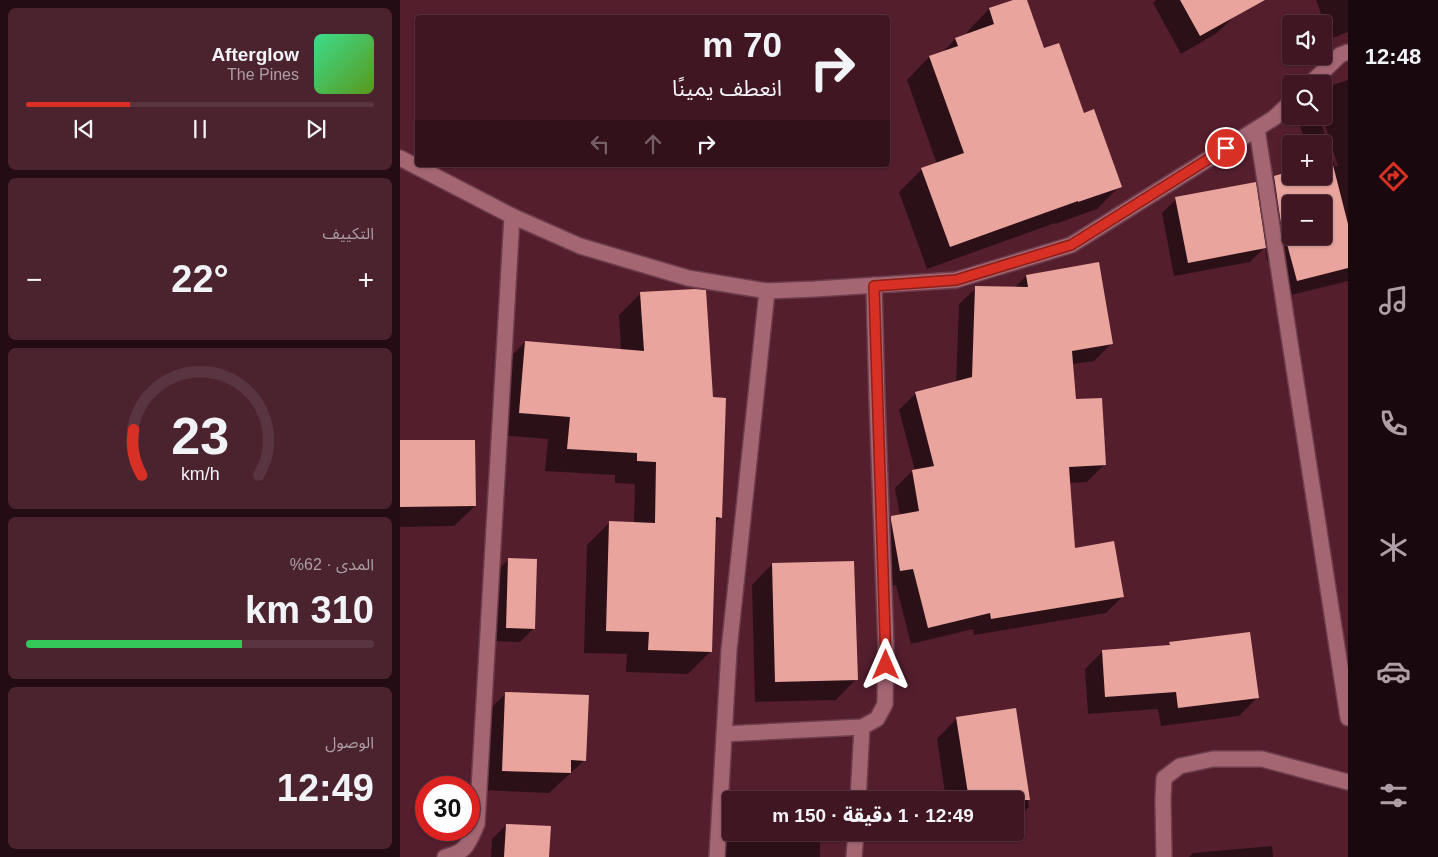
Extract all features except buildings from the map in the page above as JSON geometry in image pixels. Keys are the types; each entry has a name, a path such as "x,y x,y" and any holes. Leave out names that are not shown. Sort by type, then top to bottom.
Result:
{"street":[{"path":"1319,75 1340,55 1348,52"},
{"path":"417,167 512,216 580,246 688,278 767,291 874,286 956,280 1071,245 1257,129 1282,110"},
{"path":"1257,129 1348,718"},
{"path":"400,158 415,166"},
{"path":"445,857 458,854 468,844 477,824 512,216"},
{"path":"724,734 862,727 877,719 885,704 886,646 874,286"},
{"path":"718,857 729,650 767,291"},
{"path":"858,791 862,727"},
{"path":"1164,857 1164,778 1180,766 1214,759 1262,760 1348,782"},
{"path":"854,857 855,841"}],"route":[{"path":"886,665 874,286 956,280 1071,245 1226,148"}]}
